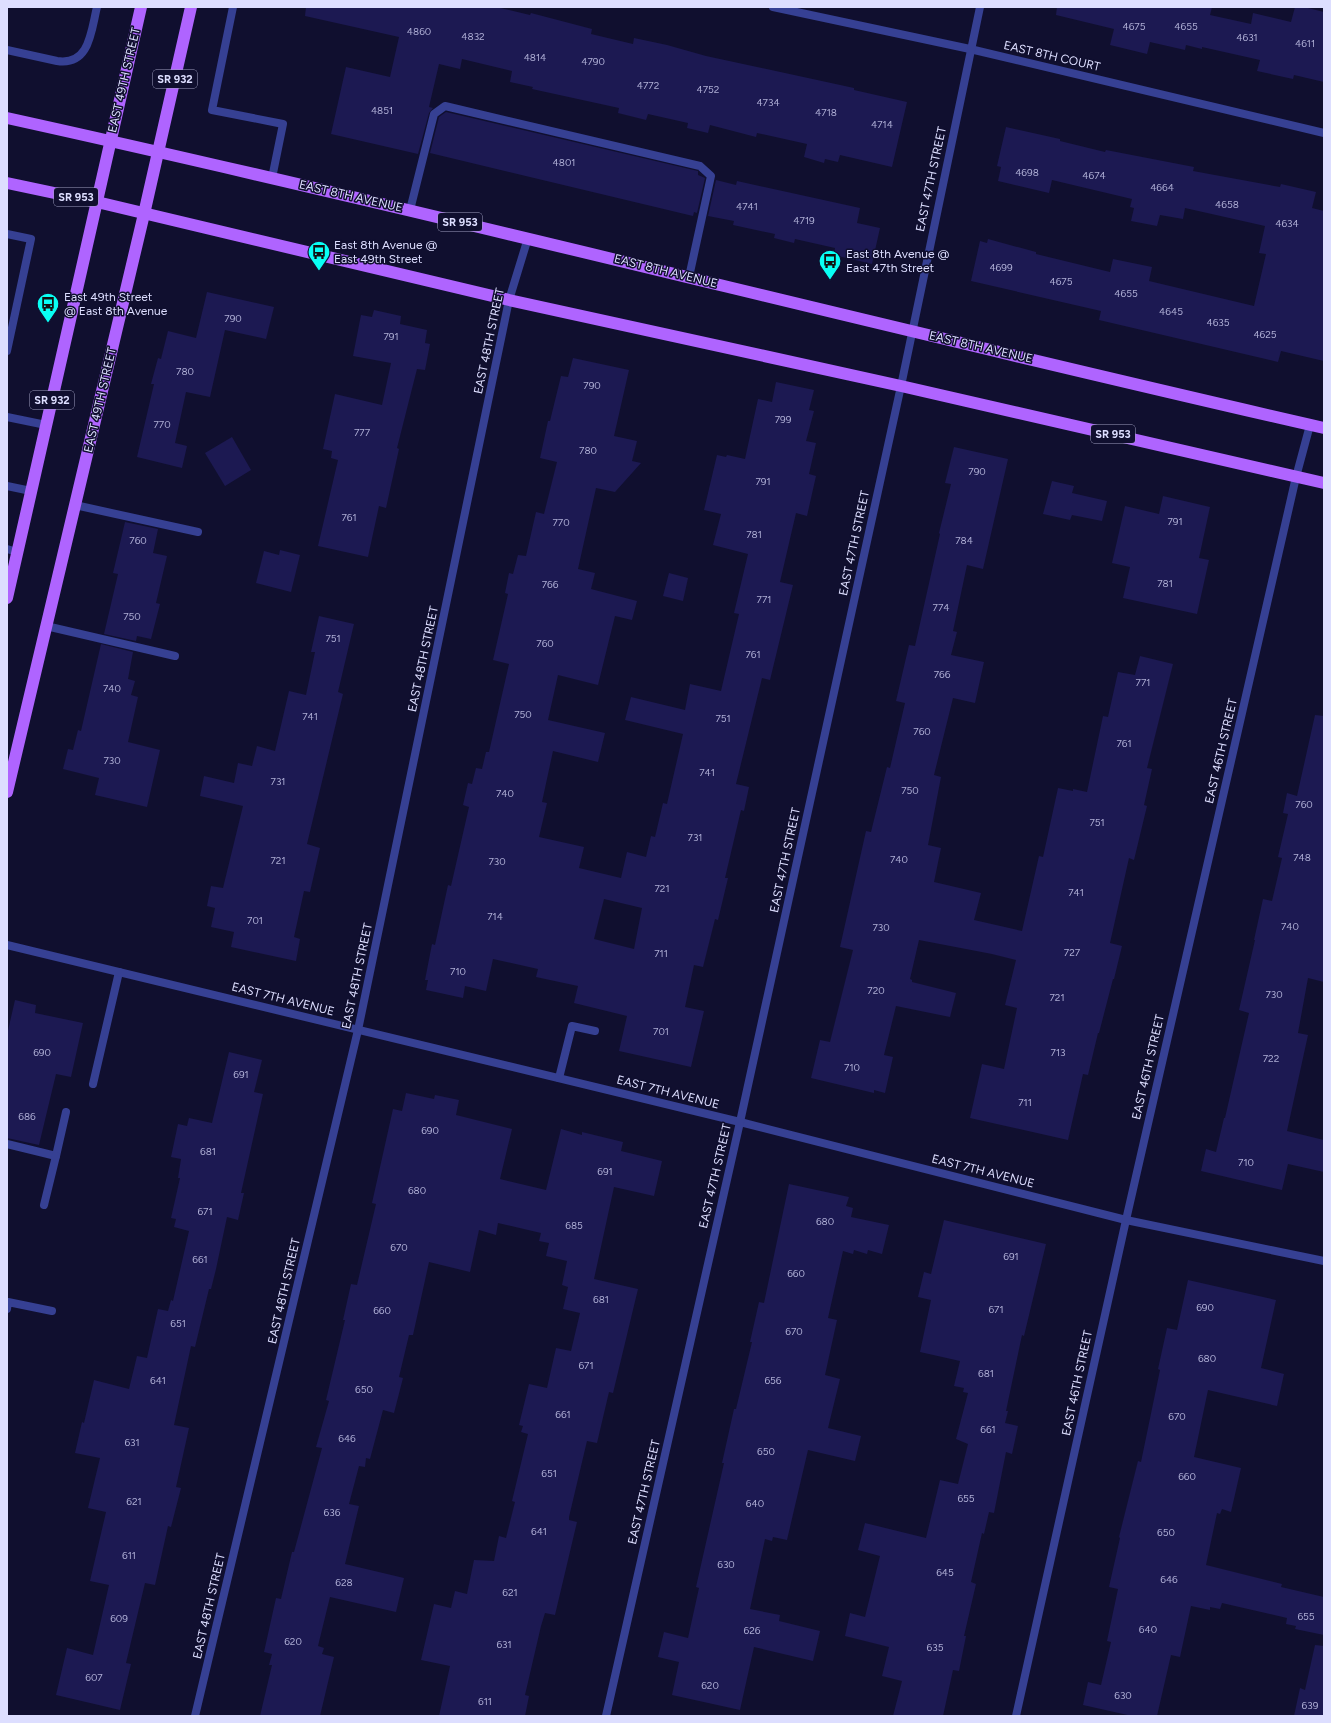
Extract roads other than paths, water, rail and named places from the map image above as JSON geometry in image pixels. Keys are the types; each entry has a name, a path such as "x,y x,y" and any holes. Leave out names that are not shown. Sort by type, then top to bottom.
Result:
{"main road":[{"name":"EAST 49TH STREET","path":"7,598 12,551 31,491 141,7"},
{"name":"EAST 49TH STREET","path":"7,792 144,214 191,7"},
{"name":"EAST 8TH AVENUE","path":"7,118 111,140 410,210 912,331 1324,428"},
{"name":"SR 953","path":"7,183 97,202 509,300 901,386 1324,483"}],"street":[{"path":"7,50 57,61 65,62 73,60 85,50 96,7"},
{"path":"233,7 212,110 283,124 272,178"},
{"name":"EAST 8TH COURT","path":"774,7 970,49 1324,133"},
{"name":"EAST 47TH STREET","path":"606,1716 740,1122 901,386 970,49 980,7"},
{"path":"410,210 434,114 445,106 700,166 711,176 689,277"},
{"path":"7,234 31,240 7,351"},
{"name":"EAST 48TH STREET","path":"195,1716 358,1030 509,300 528,238"},
{"path":"7,417 46,425"},
{"name":"EAST 46TH STREET","path":"1016,1716 1126,1220 1296,477 1310,425"},
{"path":"7,486 31,491"},
{"path":"75,505 198,532"},
{"path":"46,626 175,656"},
{"name":"EAST 7TH AVENUE","path":"7,945 740,1122 1126,1220 1324,1261"},
{"path":"93,1084 119,972"},
{"path":"559,1078 572,1026 595,1031"},
{"path":"44,1205 66,1112"},
{"path":"7,1144 56,1156"},
{"path":"7,1309 8,1302 52,1310"}],"place":[{"name":"East 8th Avenue @ East 49th Street","path":"319,272"},
{"name":"East 8th Avenue @ East 47th Street","path":"830,280"},
{"name":"East 49th Street @ East 8th Avenue","path":"48,324"}]}
